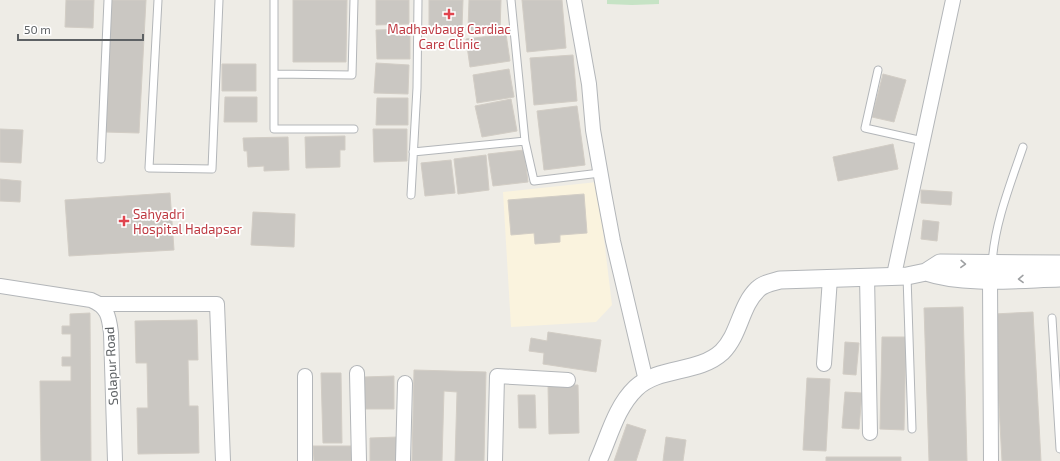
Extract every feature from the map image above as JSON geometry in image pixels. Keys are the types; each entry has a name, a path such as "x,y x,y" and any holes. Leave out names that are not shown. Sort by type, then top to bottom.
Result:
{"street":[{"path":"574,0 589,84 593,130 600,173 613,241 646,381"},
{"path":"901,275 923,142 953,0"},
{"path":"598,461 622,405 636,388 646,381 707,362 721,352 732,339 750,301 758,288 767,283 780,280 901,275 926,272 940,263 991,272 1060,278"},
{"path":"991,272 1060,264"},
{"path":"990,461 991,272"},
{"path":"867,276 870,433"},
{"path":"824,364 830,278"},
{"path":"0,286 91,300 100,304 217,304 223,461"},
{"name":"Solapur Road","path":"100,304 108,315 111,334 115,461"},
{"path":"357,373 359,461"},
{"path":"305,376 305,461"},
{"path":"495,461 497,376 568,380"},
{"path":"404,461 405,383"}],"lane":[{"path":"101,159 108,0"},
{"path":"158,0 149,168 212,169 219,0"},
{"path":"274,0 274,128 354,129"},
{"path":"274,74 352,76 354,0"},
{"path":"411,194 418,0"},
{"path":"511,0 525,141 534,181 600,173"},
{"path":"878,70 865,128 923,142"},
{"path":"413,152 525,141"},
{"path":"991,272 995,241 1004,206 1023,147"},
{"path":"901,275 912,429"},
{"path":"1052,318 1060,449"}],"shaded area":[{"path":"597,182 612,305 596,322 511,327 503,192"}],"green space":[{"path":"607,0 659,0 659,4 607,4"}],"building":[{"path":"66,0 94,0 93,28 65,27"},
{"path":"112,0 146,0 139,133 105,132"},
{"path":"293,0 347,0 346,62 293,62"},
{"path":"376,0 409,0 409,24 376,25"},
{"path":"429,0 463,0 462,27 429,26"},
{"path":"469,0 501,0 500,31 468,30"},
{"path":"522,0 562,0 566,48 527,52"},
{"path":"410,29 410,59 377,59 376,30"},
{"path":"506,34 510,61 470,67 466,39"},
{"path":"573,55 577,101 534,105 530,58"},
{"path":"376,63 409,65 408,94 374,93"},
{"path":"222,64 256,64 256,91 222,91"},
{"path":"509,69 514,97 477,103 473,75"},
{"path":"883,74 906,80 894,122 872,117"},
{"path":"225,97 257,97 257,122 224,122"},
{"path":"377,98 408,98 408,125 376,125"},
{"path":"511,99 517,131 482,137 475,106"},
{"path":"577,106 585,165 544,170 537,111"},
{"path":"0,129 23,130 21,163 0,162"},
{"path":"373,129 407,129 407,161 374,162"},
{"path":"345,136 345,150 340,150 340,167 306,168 305,137"},
{"path":"288,137 289,170 264,171 264,166 248,167 247,151 244,151 243,138"},
{"path":"893,144 898,169 838,181 833,157"},
{"path":"524,150 528,182 493,186 488,154"},
{"path":"486,155 489,190 458,194 454,159"},
{"path":"451,160 455,193 425,196 421,163"},
{"path":"0,179 21,181 20,202 0,201"},
{"path":"921,190 952,192 951,205 921,203"},
{"path":"170,193 174,250 69,256 65,200"},
{"path":"584,194 587,233 560,235 560,242 535,244 534,233 511,235 508,200"},
{"path":"253,212 295,214 294,247 251,245"},
{"path":"923,220 939,222 937,241 921,239"},
{"path":"963,307 967,461 929,461 924,308"},
{"path":"1033,312 1041,461 1002,461 994,314"},
{"path":"90,313 91,461 41,461 40,381 71,381 71,366 62,366 62,357 71,357 71,334 62,334 62,326 70,326 70,314"},
{"path":"197,320 198,360 188,360 189,406 198,406 199,453 138,454 137,408 148,408 147,363 136,363 135,321"},
{"path":"548,332 601,340 596,372 543,364 544,353 529,351 531,338 547,341"},
{"path":"882,337 906,337 904,430 880,429"},
{"path":"845,342 859,343 856,375 843,374"},
{"path":"414,370 486,372 484,461 455,461 457,392 444,391 442,461 412,461"},
{"path":"321,373 341,373 342,443 323,443"},
{"path":"394,376 394,409 365,409 364,377"},
{"path":"807,378 830,379 826,451 803,450"},
{"path":"548,385 578,385 579,433 549,434"},
{"path":"845,392 862,393 859,429 842,428"},
{"path":"518,395 535,395 536,428 519,428"},
{"path":"627,424 646,430 636,461 614,461"},
{"path":"398,437 398,461 370,461 370,438"},
{"path":"666,437 686,440 683,461 663,461"},
{"path":"313,446 351,446 352,461 314,461"},
{"path":"826,457 901,457 901,461 826,461"}],"place":[{"name":"Madhavbaug Cardiac Care Clinic","path":"449,14"},
{"name":"Sahyadri Hospital Hadapsar","path":"124,221"}]}
